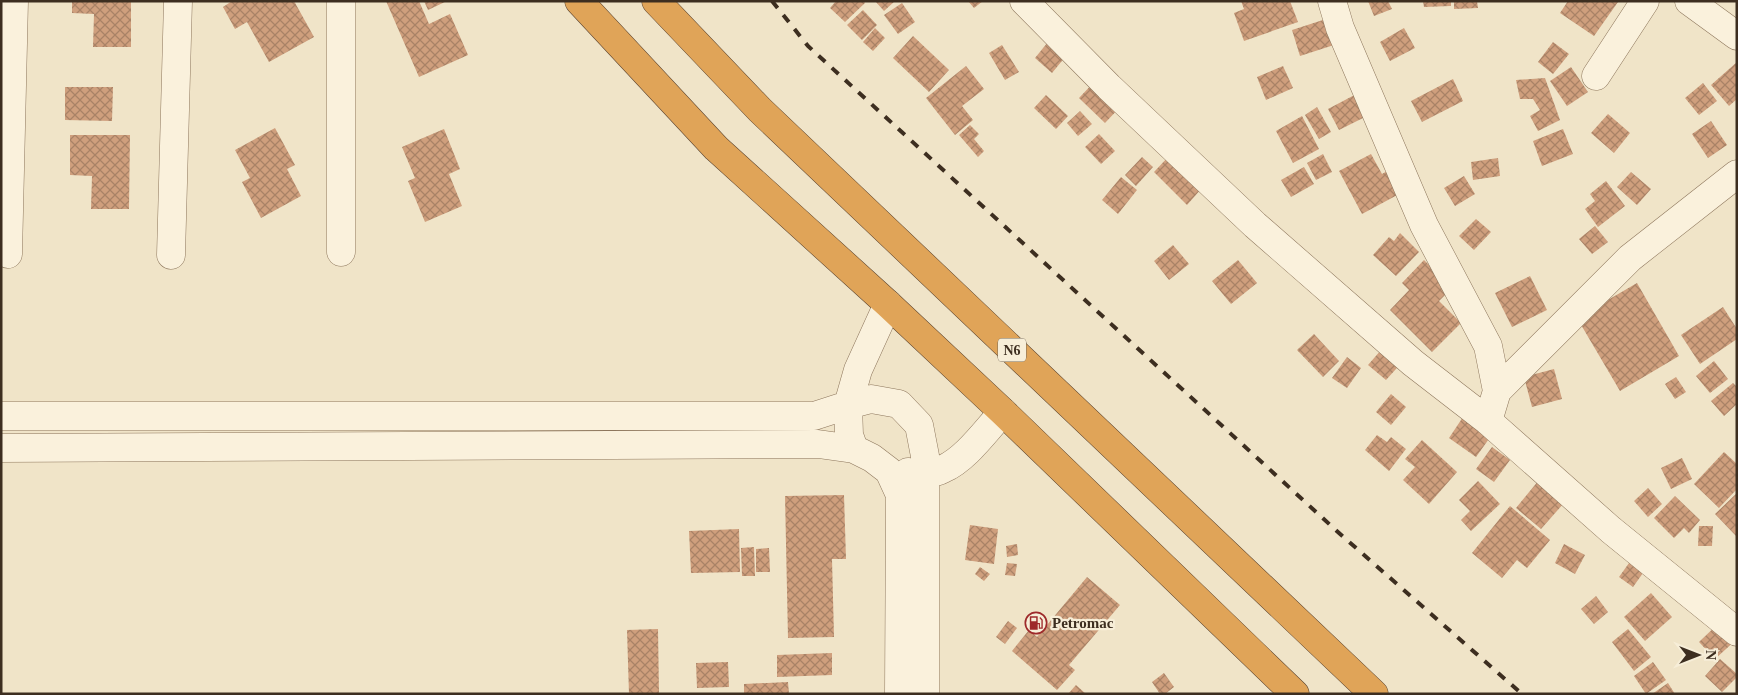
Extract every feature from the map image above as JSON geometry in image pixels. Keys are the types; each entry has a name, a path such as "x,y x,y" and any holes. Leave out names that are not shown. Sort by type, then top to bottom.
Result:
{"highway":[{"path":"579,1 716,148 888,304 1003,412 1295,694"},
{"name":"N6","path":"656,1 760,110 1374,694"}],"street":[{"path":"8,254 14,1"},
{"path":"171,255 178,1"},
{"path":"341,1 341,252"},
{"path":"1024,1 1109,87 1255,225 1413,363 1488,421 1611,530 1736,630"},
{"path":"1332,1 1340,28 1424,225 1488,346 1497,391 1488,421"},
{"path":"1596,76 1644,1"},
{"path":"1689,1 1737,36"},
{"path":"1497,391 1630,258 1737,174"},
{"path":"854,449 849,436 848,405 858,370 888,304"},
{"path":"1,416 814,416 871,399 899,404 919,425 925,456 925,694"},
{"path":"889,471 925,474 943,469 966,453 1003,412"},
{"path":"1,448 818,444 854,449 872,458 889,471 900,495 899,694"}],"building":[{"path":"72,1 131,1 131,47 93,47 94,14 72,13"},
{"path":"232,1 294,1 314,37 269,62 247,22 235,29 223,7"},
{"path":"386,1 419,1 429,24 450,14 468,55 419,77"},
{"path":"424,1 447,1 428,10"},
{"path":"836,1 864,1 865,3 845,22 830,8"},
{"path":"875,1 895,1 884,11"},
{"path":"968,1 983,1 974,8"},
{"path":"1241,1 1290,1 1298,22 1244,41 1234,13 1244,9"},
{"path":"1368,1 1388,1 1392,9 1374,16"},
{"path":"1423,1 1451,1 1451,6 1424,7"},
{"path":"1454,1 1477,1 1478,8 1454,9"},
{"path":"1568,1 1618,2 1594,36 1560,13"},
{"path":"902,3 915,22 898,34 884,15"},
{"path":"863,10 877,25 862,40 847,25"},
{"path":"1326,19 1334,45 1300,56 1292,30"},
{"path":"875,28 885,38 873,51 863,42"},
{"path":"1404,28 1415,48 1390,61 1380,42"},
{"path":"913,36 949,70 929,92 893,58"},
{"path":"1048,42 1066,56 1052,73 1035,58"},
{"path":"1553,42 1569,54 1553,74 1538,62"},
{"path":"1002,45 1019,72 1005,80 989,53"},
{"path":"1737,62 1737,99 1729,106 1711,85"},
{"path":"966,66 984,89 962,106 973,120 955,135 926,98"},
{"path":"1283,66 1293,88 1266,100 1257,77"},
{"path":"1571,67 1588,92 1567,106 1550,81"},
{"path":"1545,78 1560,120 1538,131 1530,116 1540,110 1533,99 1520,99 1516,80"},
{"path":"1453,79 1463,101 1422,122 1411,101"},
{"path":"1096,80 1122,105 1105,123 1079,98"},
{"path":"1703,83 1717,101 1699,115 1685,98"},
{"path":"65,87 113,87 112,121 65,120"},
{"path":"1362,91 1373,113 1339,130 1328,109"},
{"path":"1046,95 1068,116 1056,129 1034,108"},
{"path":"1317,107 1331,132 1319,139 1305,115"},
{"path":"1080,111 1092,124 1078,136 1067,123"},
{"path":"1608,114 1630,133 1614,153 1591,133"},
{"path":"1302,116 1319,149 1293,163 1276,131"},
{"path":"1711,121 1727,145 1708,158 1692,134"},
{"path":"970,125 979,134 974,139 984,151 978,157 959,135"},
{"path":"275,128 295,165 287,169 301,196 261,218 242,182 250,178 235,150"},
{"path":"444,129 460,169 449,174 462,206 425,222 408,181 415,178 402,147"},
{"path":"1563,129 1573,154 1542,166 1533,141"},
{"path":"1099,134 1115,151 1101,164 1085,147"},
{"path":"70,135 130,135 129,209 91,209 92,176 70,175"},
{"path":"1323,154 1332,172 1316,180 1307,163"},
{"path":"1371,154 1382,174 1389,170 1401,193 1362,214 1339,171"},
{"path":"1169,156 1202,188 1187,205 1154,172"},
{"path":"1142,157 1153,167 1136,186 1125,175"},
{"path":"1498,158 1500,176 1473,180 1471,162"},
{"path":"1304,167 1314,184 1291,197 1281,180"},
{"path":"1631,172 1651,189 1637,205 1617,187"},
{"path":"1464,176 1475,194 1455,206 1444,188"},
{"path":"1121,177 1137,190 1118,214 1102,200"},
{"path":"1606,181 1625,206 1598,227 1585,209 1595,201 1590,194"},
{"path":"1476,219 1491,232 1474,250 1459,236"},
{"path":"1595,226 1608,242 1592,254 1579,239"},
{"path":"1400,233 1419,252 1396,276 1373,255 1389,237 1394,241"},
{"path":"1173,245 1189,264 1169,280 1154,261"},
{"path":"1238,260 1257,283 1231,304 1212,281"},
{"path":"1424,260 1452,288 1439,301 1461,323 1432,352 1390,310 1409,290 1402,283"},
{"path":"1530,276 1547,310 1512,327 1495,293"},
{"path":"1637,283 1679,356 1620,391 1577,318"},
{"path":"1723,307 1737,329 1737,339 1700,364 1681,335"},
{"path":"1314,334 1339,361 1323,377 1297,350"},
{"path":"1388,342 1406,358 1386,380 1368,365"},
{"path":"1347,357 1361,368 1347,388 1332,378"},
{"path":"1714,361 1728,379 1710,393 1696,376"},
{"path":"1554,369 1562,399 1532,407 1524,377"},
{"path":"1676,377 1686,392 1675,399 1665,384"},
{"path":"1733,383 1737,387 1737,404 1724,416 1711,401"},
{"path":"1391,394 1406,407 1391,425 1376,412"},
{"path":"1463,417 1491,436 1476,457 1449,438"},
{"path":"1377,435 1387,442 1391,437 1406,449 1389,471 1365,450"},
{"path":"1422,440 1457,472 1429,504 1403,480 1415,467 1405,459"},
{"path":"1492,447 1510,460 1494,482 1476,469"},
{"path":"1724,452 1737,464 1737,489 1719,508 1694,484"},
{"path":"1682,458 1692,479 1671,489 1661,468"},
{"path":"1544,474 1564,503 1541,529 1516,508"},
{"path":"1478,481 1500,504 1471,531 1461,520 1470,511 1459,500"},
{"path":"1648,488 1662,504 1648,517 1634,501"},
{"path":"1737,493 1737,537 1715,514"},
{"path":"844,495 846,559 832,559 834,637 788,638 785,496"},
{"path":"1675,496 1700,520 1689,533 1684,528 1674,538 1654,518"},
{"path":"1510,506 1550,540 1527,568 1517,560 1502,578 1472,553"},
{"path":"970,525 998,529 994,564 965,560"},
{"path":"1699,526 1713,526 1712,546 1698,546"},
{"path":"739,529 740,572 691,573 689,531"},
{"path":"1017,544 1018,555 1007,557 1006,546"},
{"path":"1564,544 1585,555 1575,574 1555,563"},
{"path":"754,547 755,576 742,576 741,548"},
{"path":"769,548 770,572 756,572 756,549"},
{"path":"1634,556 1648,566 1633,587 1619,577"},
{"path":"1007,563 1017,564 1015,576 1005,575"},
{"path":"980,567 990,574 984,581 975,574"},
{"path":"1087,577 1120,605 1069,665 1075,670 1057,690 1012,651 1029,630 1037,637"},
{"path":"1651,593 1672,617 1645,641 1624,617"},
{"path":"1596,596 1608,612 1594,624 1581,609"},
{"path":"1008,621 1017,628 1005,644 996,637"},
{"path":"1721,621 1737,639 1715,659 1699,642"},
{"path":"658,629 659,694 629,694 627,630"},
{"path":"1628,629 1651,657 1634,671 1612,642"},
{"path":"832,653 832,675 777,677 777,655"},
{"path":"1720,659 1737,674 1737,677 1722,692 1705,676"},
{"path":"728,662 729,687 697,688 696,663"},
{"path":"1653,662 1666,680 1646,694 1634,676"},
{"path":"1164,673 1174,687 1165,694 1160,694 1152,682"},
{"path":"788,682 789,694 744,694 744,684"},
{"path":"1668,683 1675,694 1652,694"},
{"path":"1076,685 1086,694 1068,694"}],"railway":[{"path":"772,1 808,46 1339,533 1522,694"}],"place":[{"name":"Petromac","path":"1036,623"}]}
